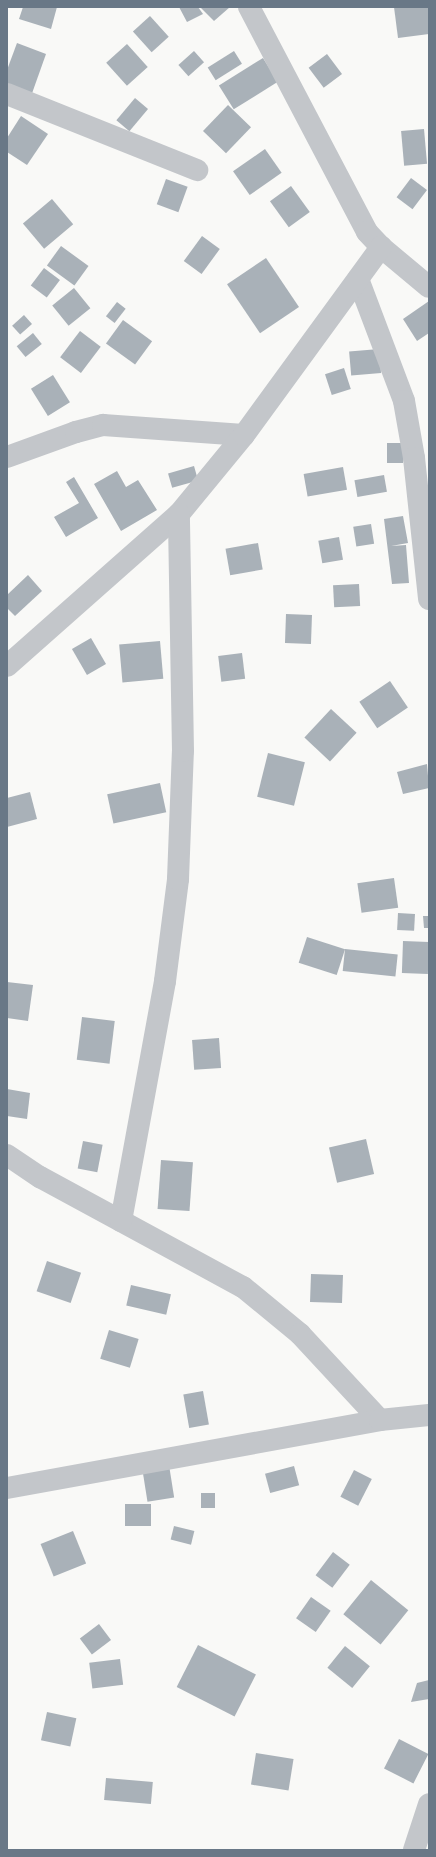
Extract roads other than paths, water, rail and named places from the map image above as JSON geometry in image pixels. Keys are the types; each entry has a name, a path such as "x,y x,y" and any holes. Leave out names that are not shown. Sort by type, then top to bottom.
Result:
{"street":[{"path":"249,7 367,232 381,247 429,287"},
{"path":"7,94 197,170"},
{"path":"7,666 179,514 244,435 381,247"},
{"path":"358,279 404,401 414,458 429,599"},
{"path":"7,457 76,432 103,425 244,435"},
{"path":"121,1221 165,981 178,879 183,751 179,514"},
{"path":"7,1155 40,1177 243,1287 300,1334 380,1420"},
{"path":"7,1488 380,1420 429,1415"},
{"path":"414,1850 429,1804"}]}
